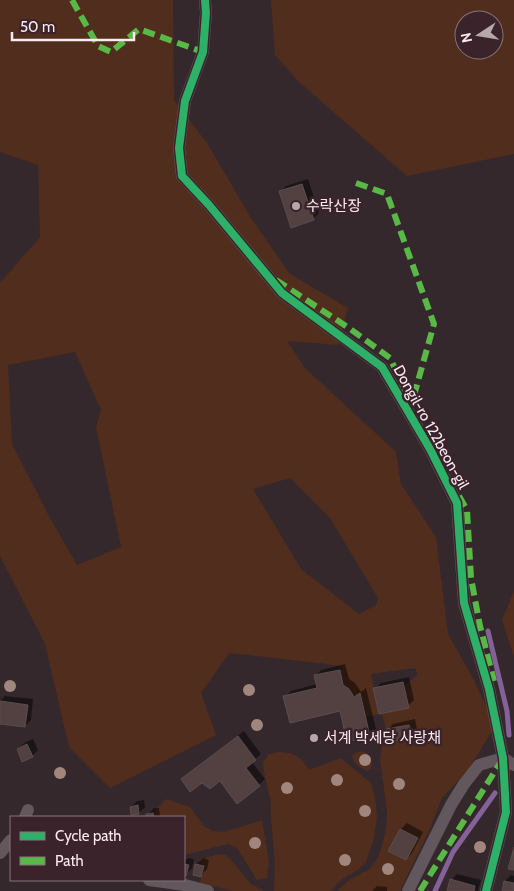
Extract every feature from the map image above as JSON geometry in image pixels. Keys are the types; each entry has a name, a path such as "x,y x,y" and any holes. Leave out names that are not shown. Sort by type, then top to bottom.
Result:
{"street":[{"name":"Dongil-ro 122beon-gil","path":"205,0 203,52 185,101 179,148 182,176 209,205 282,293 382,367 430,449 457,503 464,604 489,689 503,758 506,812 486,891"},
{"path":"408,891 452,805 464,784 479,766 503,758 514,765"},
{"path":"0,853 10,841"},
{"path":"156,881 185,885 208,891"}],"shaded area":[{"path":"0,0 173,0 174,100 207,143 251,218 290,274 348,308 338,345 287,341 305,368 396,452 401,484 436,537 448,634 474,680 495,726 469,769 442,798 429,831 400,891 338,891 349,880 368,870 380,853 386,829 387,811 380,759 382,745 412,737 409,725 386,729 382,713 418,674 415,668 371,674 379,714 366,717 360,693 354,697 349,689 343,685 340,670 343,667 229,653 201,693 216,735 110,788 69,747 45,644 0,556 0,283 40,237 38,165 0,152","holes":["75,352 101,410 96,427 121,547 77,565 50,518 12,444 8,365","290,478 330,518 378,598 376,605 359,614 301,569 253,489","400,829 418,838 406,860 388,851"]},
{"path":"271,0 514,0 514,154 407,176 299,82 275,55"},
{"path":"514,591 514,657 502,620"},
{"path":"363,751 368,754 372,761 371,768 367,771 357,764 352,755"},
{"path":"278,752 296,756 309,770 341,758 371,783 377,816 374,838 366,862 359,869 341,880 330,891 274,891 275,862 271,802 263,762 269,754"},
{"path":"166,799 190,807 204,826 213,831 224,832 262,820 269,862 267,878 257,880 237,848 228,844 185,855 185,816 154,816 153,813"},
{"path":"218,854 226,855 251,884 264,891 232,891 200,883 204,866 199,860"}],"building":[{"name":"수락산장","path":"302,184 314,220 291,228 279,191"},
{"path":"340,670 343,685 349,689 354,697 360,693 370,736 347,742 340,711 290,723 283,696 317,688 314,675"},
{"path":"403,682 409,708 379,714 373,688"},
{"path":"0,701 28,705 25,727 0,724"},
{"path":"409,725 412,737 389,742 386,729"},
{"path":"238,736 256,760 246,768 260,786 237,804 220,781 210,789 202,783 190,792 181,779"},
{"path":"27,744 33,757 22,762 17,749"},
{"path":"138,805 139,814 131,815 130,807"},
{"path":"153,813 154,816 146,816 146,814"},
{"path":"400,829 418,838 406,860 388,851"},
{"path":"514,847 514,870 508,869"},
{"path":"185,864 189,865 185,876"},
{"path":"195,864 204,866 201,877 193,875"},
{"path":"450,879 475,886 474,891 447,891"},
{"path":"504,881 514,883 514,891 502,891"}],"waterway":[{"path":"488,631 507,711 509,735"},
{"path":"435,891 453,852 495,793"}],"marked path":[{"path":"72,0 98,46 111,52 139,29 203,52 201,56"},
{"path":"356,183 387,194 434,324 411,406"},
{"path":"276,280 349,328 390,358 413,407"},
{"path":"459,496 467,510 471,578 480,626 494,681"},
{"path":"420,891 502,760"}],"cycle path":[{"path":"205,0 203,52 185,101 179,148 182,176 209,205 282,293 382,367 430,449 457,503 464,603 489,689 503,758 506,812 486,891"}],"place":[{"name":"수락산장","path":"296,206"},
{"name":"서계 박세당 사랑채","path":"314,738"}]}
